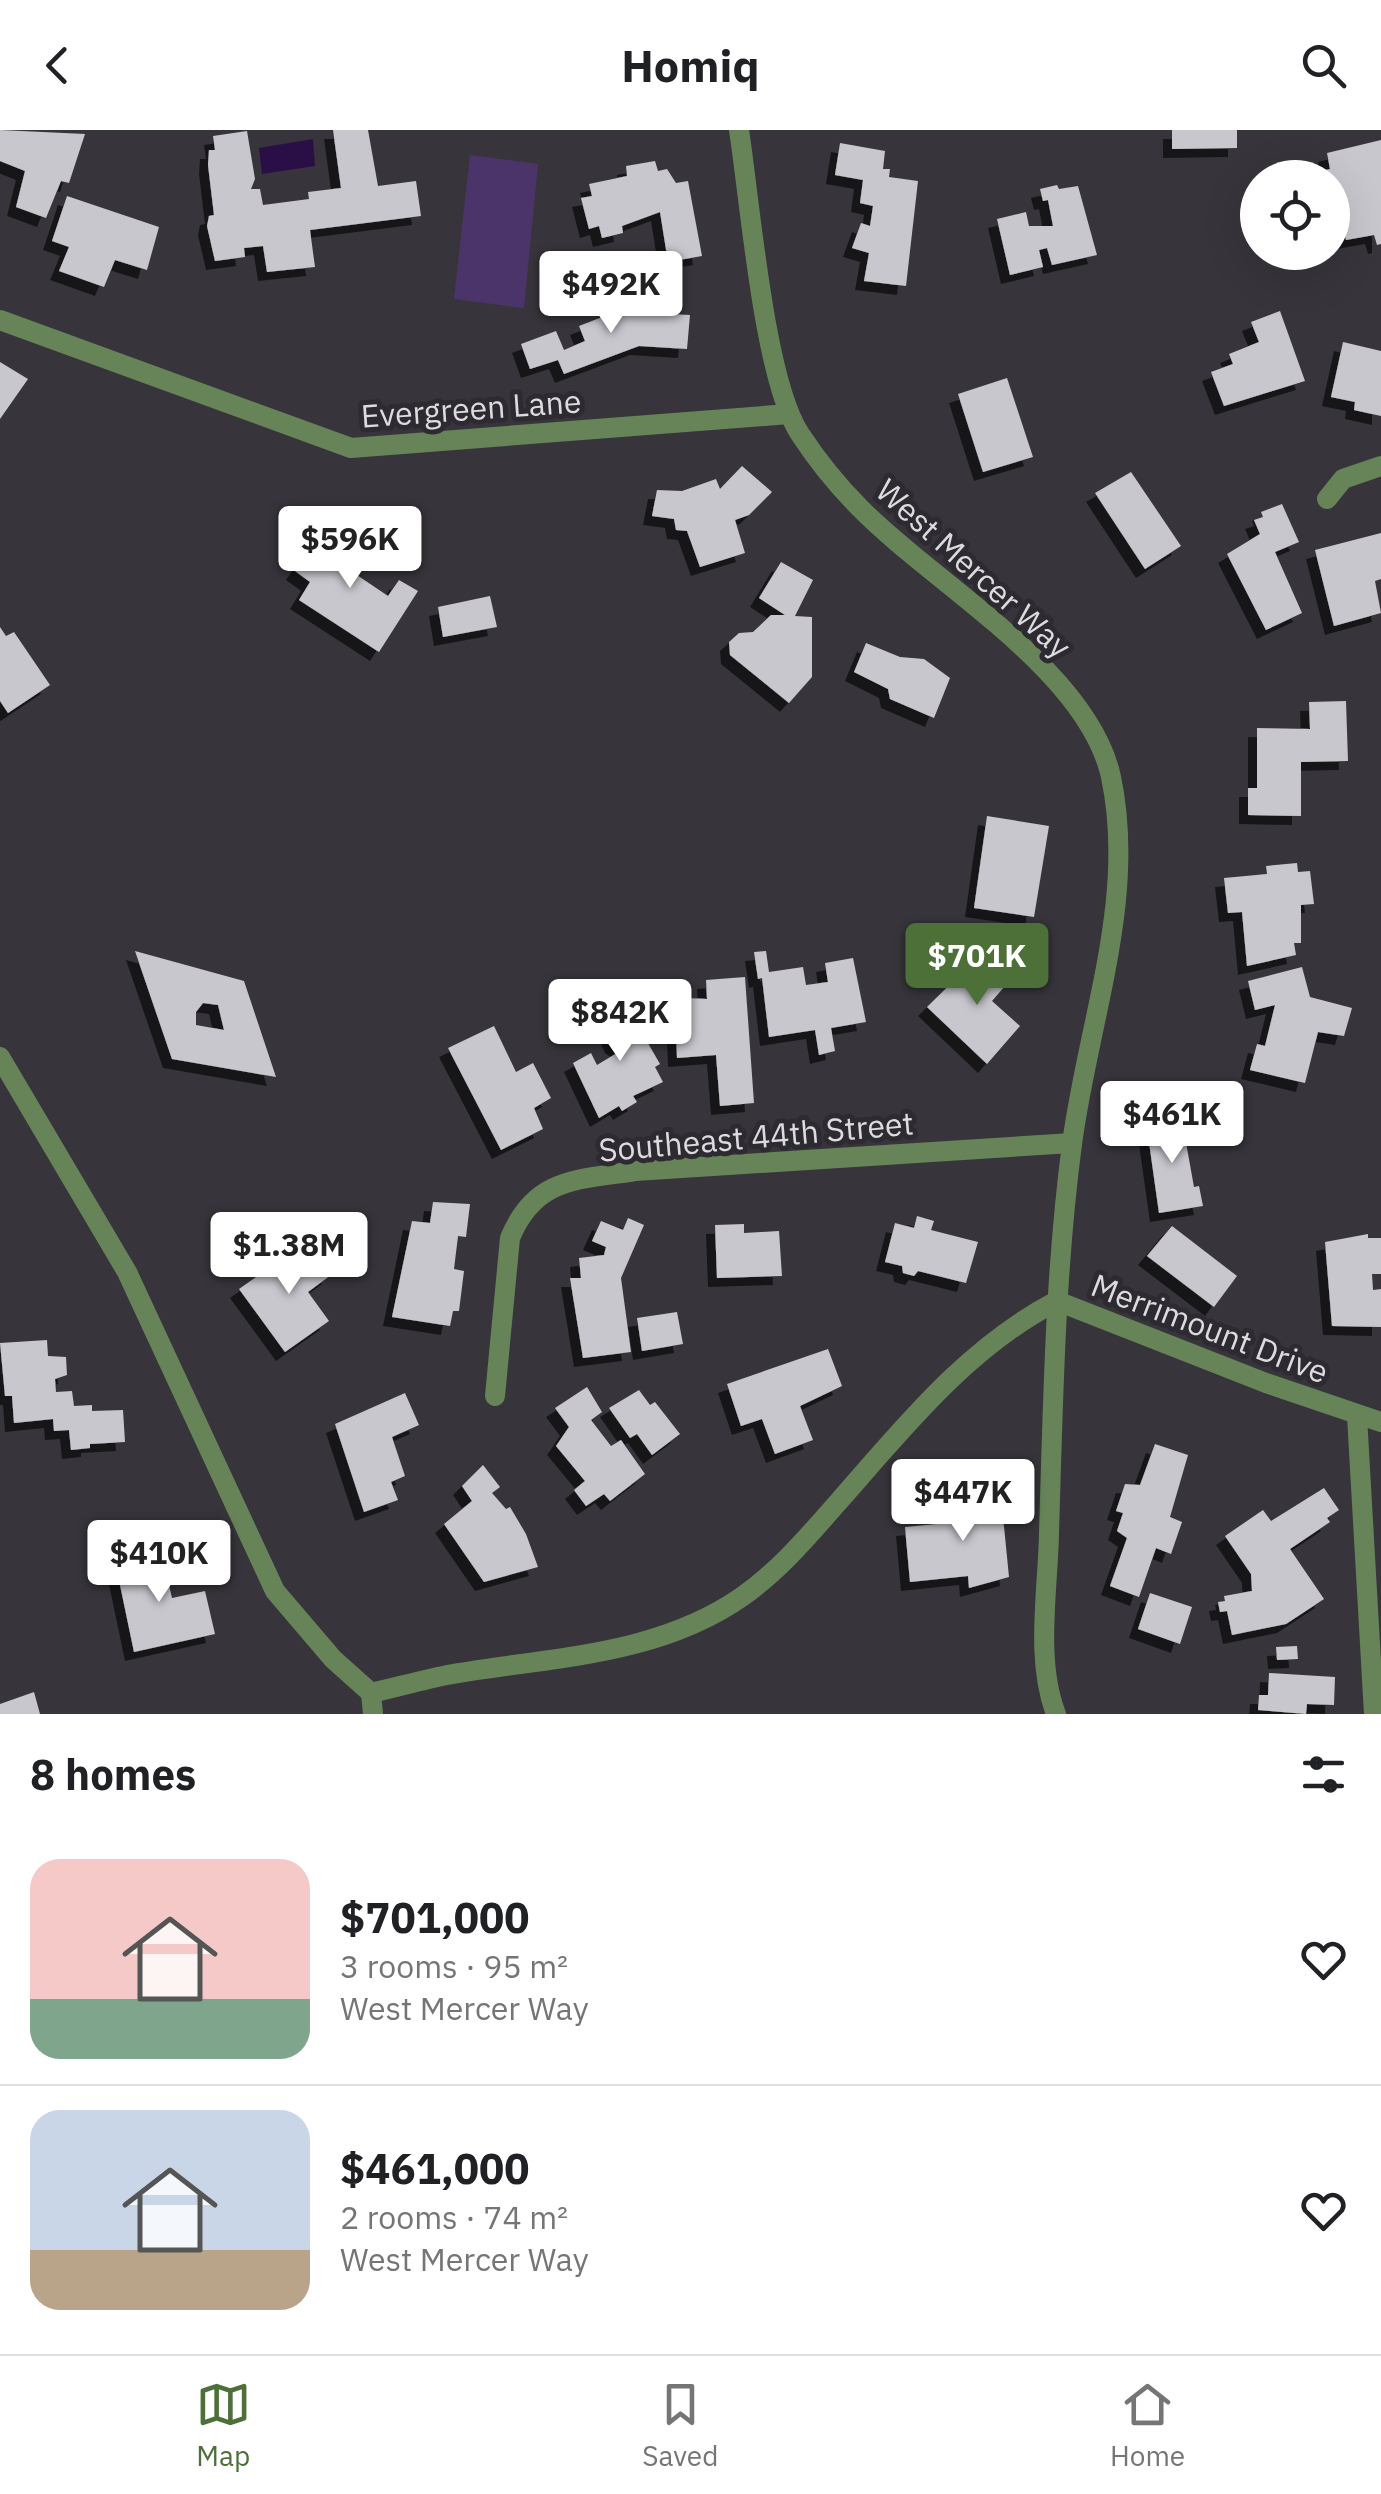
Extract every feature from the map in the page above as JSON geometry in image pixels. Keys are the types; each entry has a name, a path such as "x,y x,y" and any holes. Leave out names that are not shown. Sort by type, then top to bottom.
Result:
{"street":[{"name":"West Mercer Way","path":"740,130 770,330 788,414 861,510 1039,664 1078,707 1110,772 1120,840 1116,907 1072,1143 1057,1300 1046,1653 1056,1714"},
{"name":"Evergreen Lane","path":"0,320 351,448 788,414"},
{"path":"1327,499 1343,479 1381,466"},
{"path":"0,1057 127,1272 275,1591 372,1704"},
{"name":"Southeast 44th Street","path":"495,1396 510,1238 519,1215 539,1193 570,1182 636,1171 1072,1143"},
{"name":"Merrimount Drive","path":"372,1704 454,1674 528,1666 616,1649 702,1621 745,1595 796,1550 904,1427 991,1340 1057,1300 1381,1422"},
{"path":"1357,1416 1374,1714"}],"shaded area":[{"path":"313,139 315,166 262,174 259,148"},
{"path":"470,155 538,164 524,308 454,299"}],"building":[{"path":"0,130 85,134 69,183 61,181 46,218 16,207 25,171 0,161"},
{"path":"333,130 368,130 378,186 416,181 421,216 310,230 315,267 267,272 263,246 244,248 245,257 215,261 207,226 209,216 214,215 208,165 209,150 215,150 213,136 247,131 255,179 251,189 260,189 263,205 309,199 308,192 341,188"},
{"path":"1172,130 1237,130 1237,148 1172,149"},
{"path":"1381,140 1381,244 1377,245 1374,235 1350,239 1350,160 1328,160 1327,153"},
{"path":"840,143 885,151 883,169 890,169 889,177 918,181 906,286 864,281 869,253 852,248 861,223 870,226 873,206 860,203 863,180 835,175"},
{"path":"655,161 658,171 667,169 676,183 688,181 702,256 668,262 660,212 622,226 623,233 602,238 599,226 589,229 581,198 592,196 589,184 627,176 626,166"},
{"path":"1057,185 1059,189 1078,186 1097,255 1052,265 1047,248 1039,250 1043,267 1010,275 997,219 1026,212 1029,226 1053,226 1048,200 1043,201 1040,189"},
{"path":"67,196 159,227 147,270 115,260 104,287 59,271 69,247 52,241"},
{"path":"623,287 632,292 635,303 631,312 690,315 687,349 639,346 564,374 558,360 530,369 521,344 556,331 564,350 585,341 579,326 615,312 610,301"},
{"path":"1280,311 1305,381 1224,406 1211,372 1233,364 1229,354 1259,342 1251,322"},
{"path":"1343,342 1381,351 1381,416 1354,410 1355,402 1331,397"},
{"path":"0,362 28,379 0,419"},
{"path":"1007,378 1033,457 983,472 958,394"},
{"path":"742,466 772,492 749,515 735,520 745,553 700,567 687,531 676,530 674,519 652,516 657,490 682,491 716,479 720,489"},
{"path":"1131,472 1181,546 1145,569 1095,493"},
{"path":"1282,504 1299,542 1275,552 1302,613 1266,630 1227,554 1260,534 1254,520 1263,517 1261,512"},
{"path":"326,526 361,548 348,569 388,596 399,580 418,591 379,652 299,600 310,582 295,571 304,558 299,556 311,537 316,540"},
{"path":"1381,533 1381,579 1375,581 1381,613 1334,626 1315,550"},
{"path":"781,562 813,580 795,616 812,617 812,677 789,703 730,655 729,642 739,633 753,632 771,615 785,615 759,598"},
{"path":"490,596 497,627 443,637 438,607"},
{"path":"0,627 6,636 14,632 50,685 8,713 0,701"},
{"path":"866,643 900,657 924,659 950,678 934,718 890,699 888,689 854,672"},
{"path":"1346,701 1348,761 1301,762 1301,816 1248,815 1248,788 1257,788 1257,728 1310,729 1309,702"},
{"path":"987,816 1049,826 1034,917 974,908"},
{"path":"1297,863 1298,872 1310,871 1314,904 1301,905 1301,943 1294,943 1296,955 1247,966 1242,912 1228,913 1224,878 1267,874 1266,866"},
{"path":"135,951 244,981 276,1077 172,1059","holes":["203,1003 218,1005 224,1030 196,1025 196,1012"]},
{"path":"766,951 769,972 803,967 806,985 828,982 825,963 853,958 866,1022 831,1028 835,1051 819,1055 815,1030 769,1037 762,978 758,979 754,952"},
{"path":"982,953 1012,978 992,1001 1020,1026 987,1064 927,1007"},
{"path":"1302,967 1310,997 1352,1008 1344,1036 1318,1032 1305,1083 1250,1070 1257,1044 1265,1046 1275,1005 1255,1010 1248,981"},
{"path":"745,977 754,1103 720,1106 716,1055 677,1058 676,1032 668,1032 665,997 707,999 706,980"},
{"path":"622,998 660,1064 655,1067 663,1082 633,1096 637,1102 622,1111 619,1106 599,1118 573,1063 591,1053 597,1065 622,1050 614,1044 600,1011"},
{"path":"494,1026 516,1072 533,1063 551,1098 534,1108 543,1129 501,1150 448,1048"},
{"path":"1181,1115 1194,1187 1199,1186 1203,1206 1159,1213 1146,1121"},
{"path":"433,1202 470,1204 466,1237 458,1236 454,1269 464,1271 459,1311 453,1311 450,1326 392,1317 412,1221 430,1223"},
{"path":"917,1216 934,1221 931,1230 978,1242 966,1283 918,1271 914,1276 903,1273 902,1266 885,1262 895,1223 914,1228"},
{"path":"628,1218 644,1225 621,1278 631,1352 583,1358 570,1278 581,1278 579,1258 604,1255 606,1247 592,1241 601,1221 623,1230"},
{"path":"744,1224 744,1233 779,1231 782,1276 717,1278 715,1225"},
{"path":"1172,1226 1237,1276 1214,1307 1147,1256"},
{"path":"1368,1234 1368,1238 1381,1238 1381,1274 1372,1274 1373,1290 1381,1289 1381,1327 1332,1326 1325,1242"},
{"path":"306,1242 331,1275 308,1292 329,1321 285,1352 239,1289"},
{"path":"677,1312 683,1344 642,1351 637,1318"},
{"path":"47,1340 48,1356 66,1357 67,1375 55,1379 56,1392 72,1391 74,1406 92,1405 92,1411 123,1410 125,1442 90,1444 90,1448 71,1450 69,1430 54,1431 53,1419 14,1423 12,1396 5,1396 0,1343"},
{"path":"828,1349 842,1386 800,1406 813,1440 775,1454 762,1419 741,1426 727,1384"},
{"path":"587,1387 602,1412 591,1420 611,1446 621,1440 645,1474 610,1501 604,1494 586,1506 574,1490 585,1481 556,1446 569,1427 555,1408"},
{"path":"639,1390 650,1405 655,1402 680,1434 652,1455 637,1434 630,1438 609,1408"},
{"path":"405,1393 419,1425 392,1437 405,1476 391,1482 398,1500 364,1512 335,1424"},
{"path":"1155,1444 1188,1455 1170,1517 1182,1522 1171,1554 1156,1548 1139,1597 1110,1586 1127,1538 1117,1531 1123,1513 1116,1511 1125,1484 1140,1485"},
{"path":"483,1465 500,1487 492,1493 506,1509 510,1507 526,1534 538,1567 484,1582 444,1524 472,1501 462,1486"},
{"path":"999,1476 1009,1577 969,1588 968,1576 910,1582 905,1527 979,1520 976,1478"},
{"path":"1324,1488 1339,1510 1327,1518 1330,1522 1290,1549 1324,1599 1286,1624 1232,1635 1227,1611 1220,1612 1218,1602 1225,1601 1224,1596 1252,1591 1251,1574 1225,1536 1263,1510 1271,1521"},
{"path":"161,1550 172,1598 205,1591 215,1634 134,1652 115,1561"},
{"path":"1150,1593 1192,1607 1180,1644 1138,1629"},
{"path":"1297,1646 1298,1659 1277,1660 1276,1647"},
{"path":"1269,1673 1335,1677 1334,1705 1307,1704 1306,1714 1258,1710 1259,1695 1268,1695"},
{"path":"34,1692 40,1714 0,1714 0,1704"}]}
